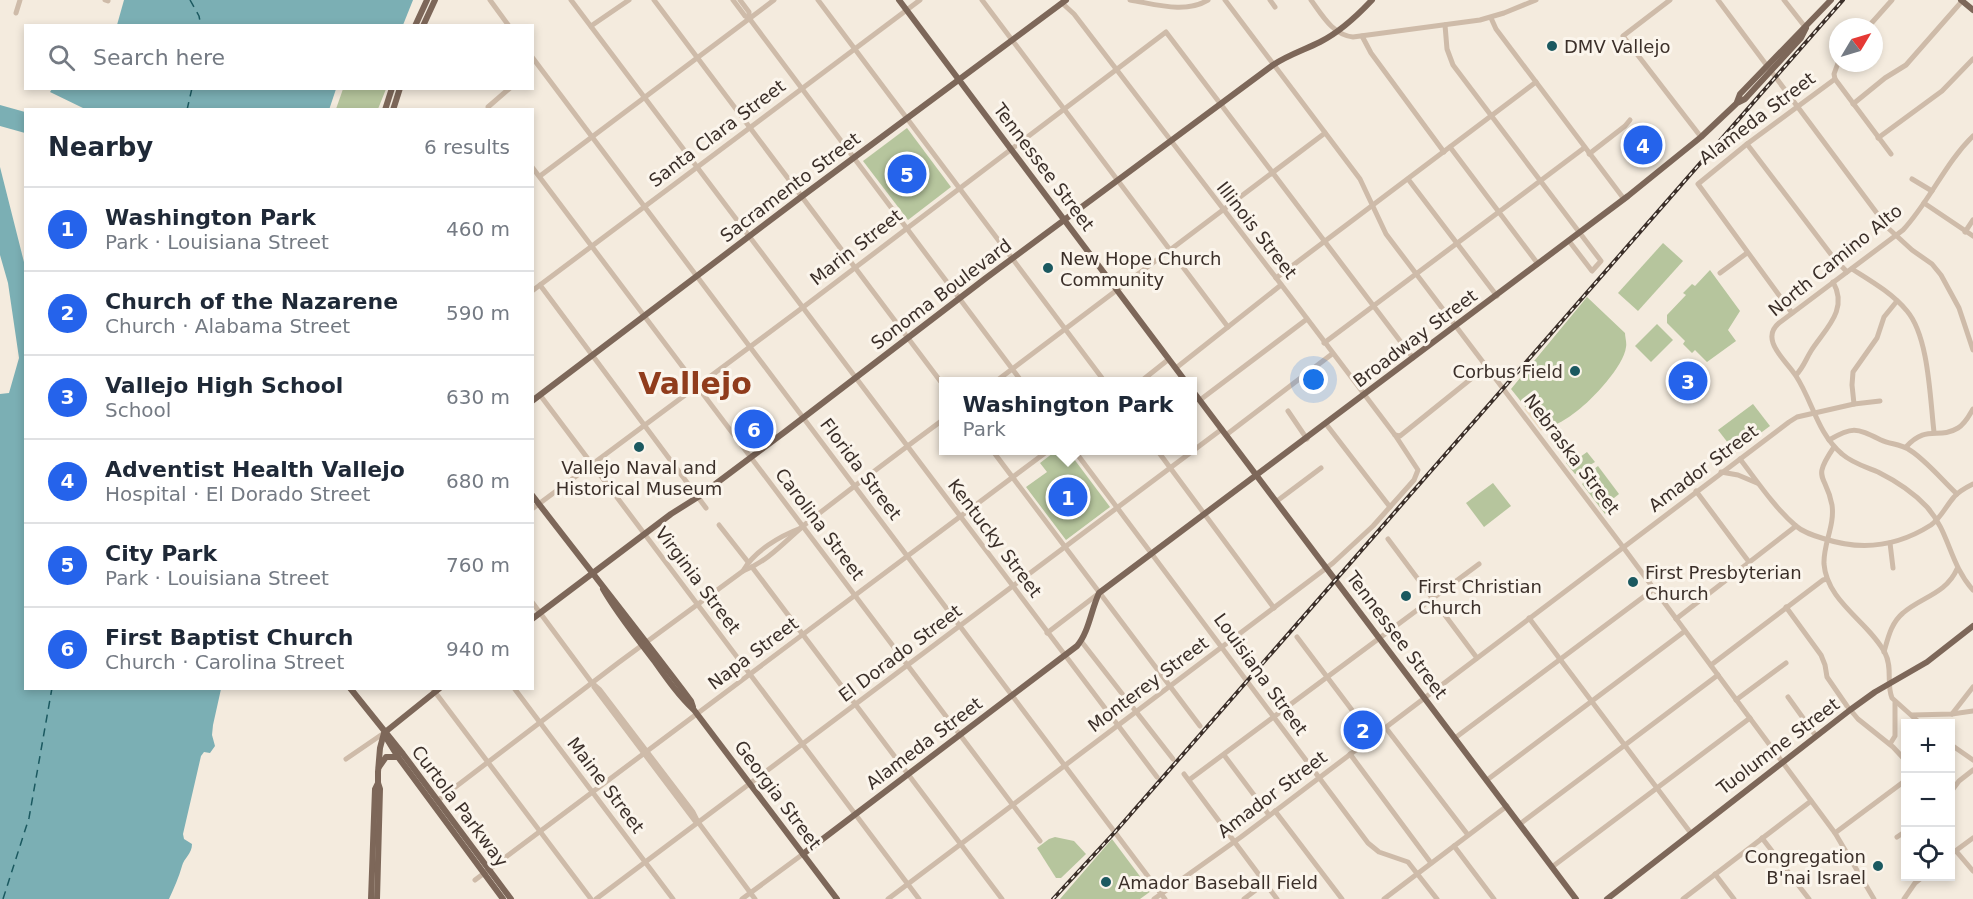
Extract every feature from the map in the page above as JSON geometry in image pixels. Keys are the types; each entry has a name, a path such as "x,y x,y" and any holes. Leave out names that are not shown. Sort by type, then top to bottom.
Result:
{"main road":[{"path":"416,24 427,0"},
{"path":"424,24 435,0"},
{"name":"Tennessee Street","path":"899,0 1183,377"},
{"name":"Sonoma Boulevard","path":"534,618 1221,103 1273,65 1337,32 1372,0"},
{"name":"Broadway Street","path":"1099,593 1497,296 1701,137 1744,99 1770,68 1801,38 1806,28 1831,0"},
{"path":"1962,0 1973,10"},
{"name":"Sacramento Street","path":"534,399 1064,1"},
{"path":"386,108 391,90"},
{"path":"394,108 399,90"},
{"name":"Tennessee Street","path":"1197,396 1576,899"},
{"name":"Georgia Street","path":"534,498 592,573 614,607 644,643 685,702 696,712 837,899"},
{"path":"1082,640 1099,593"},
{"name":"Tuolumne Street","path":"1607,899 1690,832 1850,710 1875,692 1927,662 1973,626"},
{"name":"Alameda Street","path":"803,854 1082,640"},
{"name":"Curtola Parkway","path":"352,690 437,801 487,872 503,899"},
{"path":"377,899 380,789 378,768 384,733 436,690"},
{"name":"Curtola Parkway","path":"384,733 398,758 487,872 511,899"},
{"path":"378,768 386,757 398,758"},
{"path":"371,899 375,789 378,783"}],"street":[{"path":"16,13 20,0"},
{"path":"490,0 508,24"},
{"name":"Kentucky Street","path":"571,0 1157,777"},
{"path":"591,26 629,0"},
{"path":"654,0 939,379"},
{"path":"733,0 855,156 1019,377"},
{"path":"740,0 749,12 749,18"},
{"path":"540,176 774,0"},
{"path":"818,0 1102,377"},
{"name":"Santa Clara Street","path":"534,290 920,0"},
{"path":"982,0 1228,327"},
{"path":"1130,0 1182,8 1200,5 1208,0"},
{"name":"Nebraska Street","path":"1225,0 1360,179 1386,234 1623,547 1835,833 1874,899"},
{"path":"1270,0 1275,7"},
{"path":"1311,0 1337,32 1348,37 1491,18 1536,0"},
{"path":"1670,0 1623,36 1701,137"},
{"path":"1718,0 1895,236 1932,264 1941,275 1959,308 1973,350"},
{"path":"1784,0 1806,28"},
{"path":"1876,18 1892,0"},
{"path":"1853,104 1906,64 1962,0"},
{"name":"Illinois Street","path":"1064,1 1395,435 1417,467 1414,479"},
{"path":"1491,18 1496,29 1624,199"},
{"path":"1445,25 1453,65 1601,261 1592,271 1569,241"},
{"name":"Marin Street","path":"534,507 802,308 1166,32 1221,103"},
{"path":"1362,36 1371,53 1444,152"},
{"path":"1878,138 1942,91 1973,59"},
{"name":"Florida Street","path":"534,60 1163,896"},
{"path":"534,70 539,66"},
{"name":"Alameda Street","path":"1747,253 1698,187 1699,182 1835,79 1835,72"},
{"path":"1835,79 1891,154"},
{"path":"1276,278 1536,82"},
{"path":"488,108 508,90"},
{"path":"1221,103 1413,358"},
{"path":"1589,154 1630,120"},
{"path":"1001,377 1325,133"},
{"name":"North Camino Alto","path":"1796,375 1772,342 1772,330 1895,236 1914,218 1957,154 1973,136"},
{"path":"1747,144 1833,257 1897,301 1914,321 1922,340 1934,432"},
{"path":"1450,147 1538,264"},
{"path":"1324,343 1584,148"},
{"name":"Carolina Street","path":"534,169 1040,842"},
{"path":"1408,179 1497,296"},
{"path":"1912,179 1932,191"},
{"path":"1924,203 1973,236"},
{"path":"1965,232 1973,220"},
{"path":"1720,273 1747,253 1792,313"},
{"path":"1833,282 1838,297 1837,314 1796,375 1813,415 1834,447 1849,459 1879,473 1910,492 1926,506 1937,520 1957,568 1973,590"},
{"path":"540,285 706,508"},
{"path":"1176,368 1281,285"},
{"path":"1854,404 1852,372 1877,338 1884,317 1897,301"},
{"path":"1200,400 1307,319"},
{"name":"El Dorado Street","path":"1197,450 1332,354"},
{"path":"1145,377 1169,359"},
{"path":"1395,435 1400,436 1487,366"},
{"name":"Virginia Street","path":"540,395 919,899"},
{"name":"Amador Street","path":"1154,899 1163,896 1235,842 1793,419 1854,404 1880,401"},
{"path":"1906,447 1919,435 1947,432 1960,427 1973,410"},
{"path":"1288,411 1307,439"},
{"path":"437,801 644,643 750,565 778,549 802,527 939,423"},
{"path":"1326,424 1390,507"},
{"path":"1828,440 1855,429 1886,442 1906,447 1957,494"},
{"path":"1834,447 1821,471 1832,505 1832,525 1825,557 1827,579 1835,593 1884,652 1889,664 1889,693 1895,703 1916,719"},
{"path":"996,455 1200,726"},
{"name":"Napa Street","path":"476,880 696,712 1043,455"},
{"name":"Louisiana Street","path":"1078,455 1368,843 1379,852 1403,859 1437,899"},
{"path":"1161,455 1274,608"},
{"name":"El Dorado Street","path":"596,899 1190,455"},
{"path":"1740,459 1796,526 1810,534 1829,540 1866,546 1890,543 1913,535 1937,520 1957,494 1973,484"},
{"path":"1277,501 1321,468"},
{"path":"1721,472 1738,474 1759,484"},
{"name":"Monterey Street","path":"888,899 1327,568 1352,547 1414,479"},
{"path":"1696,491 1749,562"},
{"path":"719,525 1002,899"},
{"path":"1676,619 1796,526"},
{"path":"1388,539 1477,658"},
{"path":"1890,543 1893,568"},
{"path":"1189,780 1479,564"},
{"path":"1884,652 1892,628 1900,616 1940,591 1950,581 1957,568"},
{"path":"1711,665 1786,606 1827,579"},
{"path":"1455,738 1654,589"},
{"name":"Broadway Street","path":"1047,633 1099,593"},
{"path":"534,604 645,753 693,812 754,899"},
{"path":"1786,606 1821,655 1827,677 1850,710 1890,744 1901,756"},
{"path":"1528,618 1690,832"},
{"path":"1487,780 1685,631"},
{"path":"1297,637 1373,738"},
{"path":"1082,640 1173,759"},
{"path":"1736,700 1786,663"},
{"path":"1520,824 1718,675"},
{"path":"1952,714 1973,687"},
{"path":"436,690 591,899"},
{"name":"Maine Street","path":"515,690 673,899"},
{"path":"1788,697 1816,736"},
{"path":"1890,744 1895,736 1895,703"},
{"path":"1911,715 1973,711"},
{"path":"1552,867 1750,718"},
{"path":"1386,728 1468,836"},
{"path":"346,759 384,733"},
{"path":"1955,748 1973,760"},
{"path":"1350,754 1431,863"},
{"path":"1224,755 1269,815"},
{"path":"1955,786 1973,770"},
{"path":"1184,774 1277,899"},
{"path":"1835,833 1901,783"},
{"path":"1683,899 1811,801"},
{"path":"1384,899 1507,806"},
{"path":"1275,811 1342,899"},
{"path":"1897,837 1901,834"},
{"path":"1762,838 1809,899"},
{"path":"1973,838 1956,851 1973,871"},
{"path":"1454,846 1494,899"},
{"name":"Alameda Street","path":"742,899 803,854"},
{"path":"1715,874 1734,899"},
{"path":"1904,899 1918,881"},
{"path":"1244,899 1265,883"}],"green space":[{"path":"342,90 386,90 378,108 336,108"},
{"path":"907,128 951,187 908,220 863,161"},
{"path":"1663,243 1683,261 1638,311 1618,293"},
{"path":"1710,270 1740,311 1728,330 1736,341 1707,362 1695,350 1692,353 1683,344 1685,341 1667,323 1667,315 1686,295 1683,293 1692,284 1695,286"},
{"path":"1587,297 1625,333 1624,355 1614,373 1591,399 1569,417 1544,430 1511,389"},
{"path":"1657,324 1673,340 1651,362 1635,346"},
{"path":"1753,404 1770,426 1735,452 1718,430"},
{"path":"1587,452 1595,462 1575,474 1566,463 1578,454 1580,457"},
{"path":"1050,455 1071,455 1110,507 1066,540 1026,487 1047,472 1040,463"},
{"path":"1598,466 1619,494 1609,502 1611,510 1605,514 1582,484 1589,478 1589,473"},
{"path":"1493,483 1511,506 1484,527 1466,503"},
{"path":"1055,837 1074,841 1086,854 1061,878 1056,878 1037,848"},
{"path":"1112,839 1151,891 1140,899 1060,899"}],"shaded area":[{"path":"1529,407 1547,425 1541,431 1524,409"}],"water":[{"path":"124,0 413,0 403,24 117,24"},
{"path":"51,90 336,90 330,108 83,108 50,92"},
{"path":"0,105 24,112 24,133 0,126"},
{"path":"0,167 24,262 24,690 221,690 213,725 212,735 215,746 210,753 204,752 201,756 183,834 184,839 192,844 192,847 169,899 0,899 0,394 9,393 19,358 8,283 0,255"}],"ferry route":[{"path":"190,0 201,24"},
{"path":"187,108 192,90"},
{"path":"3,899 29,818 52,690"}],"railway":[{"path":"1053,899 1115,832 1843,0"}],"place":[{"name":"DMV Vallejo","path":"1552,46"},
{"name":"Adventist Health Vallejo","path":"1643,145"},
{"name":"City Park","path":"907,174"},
{"name":"New Hope Church Community","path":"1048,268"},
{"name":"Corbus Field","path":"1575,371"},
{"name":"Vallejo High School","path":"1688,381"},
{"name":"First Baptist Church","path":"754,429"},
{"name":"Vallejo Naval and Historical Museum","path":"639,447"},
{"name":"Washington Park","path":"1068,497"},
{"name":"First Presbyterian Church","path":"1633,582"},
{"name":"First Christian Church","path":"1406,596"},
{"name":"Church of the Nazarene","path":"1363,730"},
{"name":"Congregation B'nai Israel","path":"1878,866"},
{"name":"Amador Baseball Field","path":"1106,882"}],"district":[{"name":"Vallejo","path":"695,383"}]}
